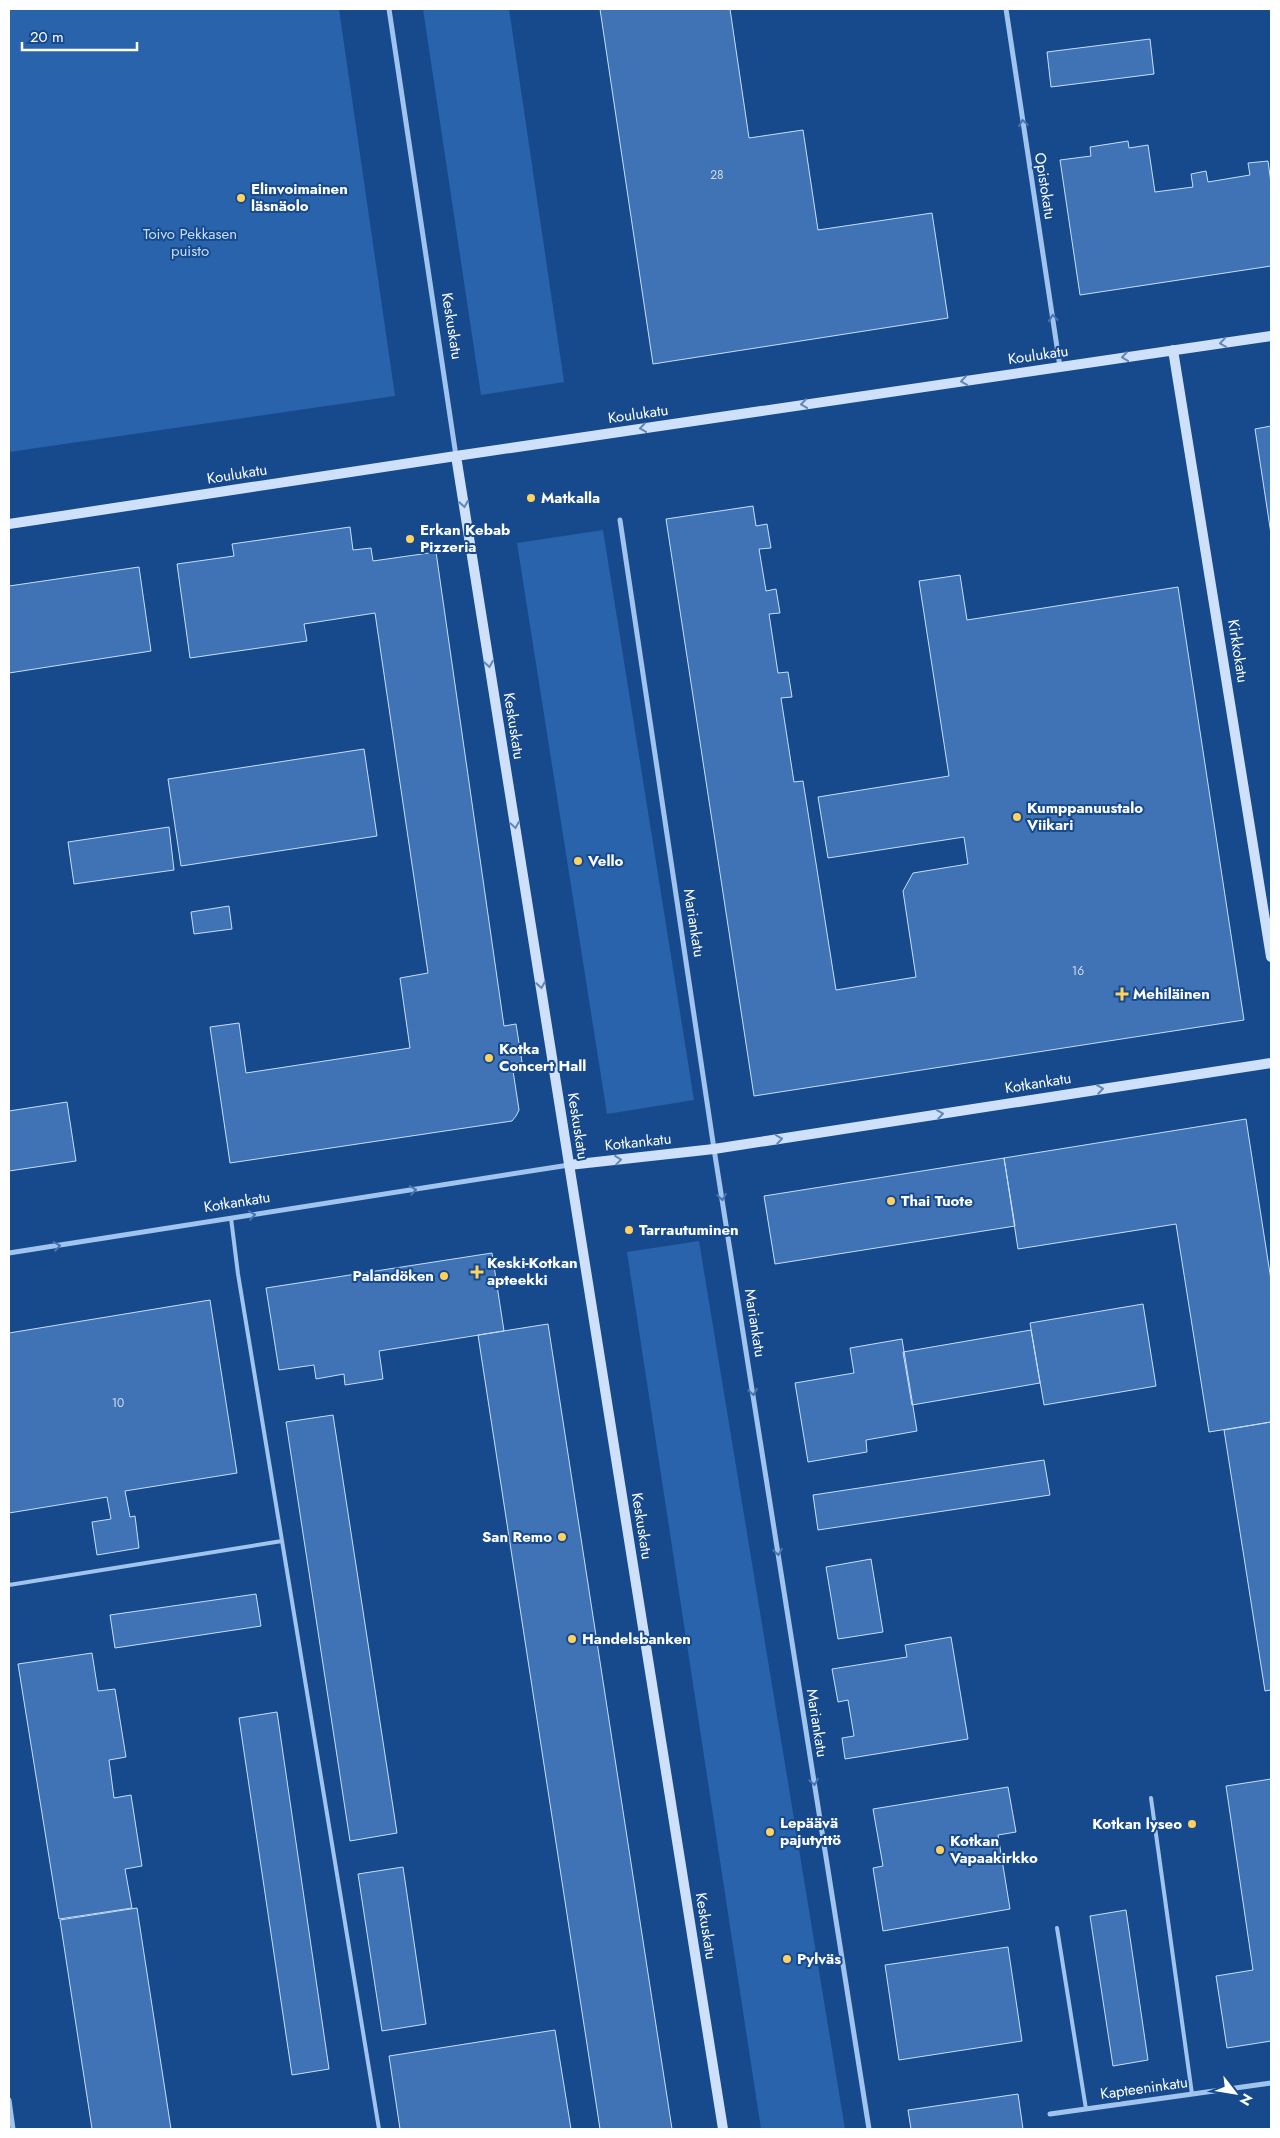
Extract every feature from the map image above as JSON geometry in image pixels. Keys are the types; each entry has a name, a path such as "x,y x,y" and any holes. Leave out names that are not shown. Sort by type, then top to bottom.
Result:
{"main road":[{"name":"Koulukatu","path":"9,524 1271,336"},
{"name":"Kirkkokatu","path":"1173,350 1271,957"},
{"name":"Keskuskatu","path":"456,456 723,2129"},
{"name":"Kotkankatu","path":"570,1165 714,1148 1271,1062"}],"street":[{"name":"Keskuskatu","path":"389,9 456,456"},
{"name":"Opistokatu","path":"1006,9 1060,367"},
{"name":"Mariankatu","path":"620,520 714,1148 869,2129"},
{"name":"Kotkankatu","path":"9,1253 570,1165"},
{"name":"Kapteeninkatu","path":"1050,2114 1271,2083"},
{"path":"9,2100 13,2129"}],"lane":[{"path":"231,1218 238,1274 379,2129"},
{"path":"9,1585 282,1541"},
{"path":"1151,1798 1192,2094"},
{"path":"1057,1928 1086,2109"}],"green space":[{"name":"Toivo Pekkasen puisto","path":"9,9 339,9 395,396 9,452"},
{"path":"423,9 509,9 564,382 481,395"},
{"path":"603,530 694,1100 607,1114 517,543"},
{"path":"699,1241 845,2129 761,2129 627,1252"}],"building":[{"path":"600,9 730,9 749,138 803,130 818,230 932,213 948,318 653,364"},
{"path":"1150,39 1154,74 1051,87 1047,52"},
{"path":"1128,141 1129,148 1148,145 1155,192 1193,187 1191,174 1206,171 1208,182 1250,175 1248,163 1268,161 1271,183 1271,266 1080,295 1060,160 1091,156 1090,147"},
{"path":"1271,426 1271,534 1255,429"},
{"name":"Kumppanuustalo Viikari","path":"753,506 756,526 767,524 771,548 759,549 766,591 776,589 780,613 769,614 778,673 788,672 792,697 781,698 794,782 803,781 836,990 916,977 903,891 913,873 968,864 964,837 828,858 818,797 949,776 919,581 960,575 967,620 1178,587 1244,1020 754,1096 666,519"},
{"path":"350,527 353,550 371,548 373,561 436,552 504,1026 516,1024 522,1062 512,1064 519,1110 512,1121 230,1163 210,1027 239,1023 246,1073 410,1048 400,978 428,973 375,613 304,624 307,641 190,658 177,564 234,556 232,544"},
{"path":"139,567 151,651 9,673 9,586"},
{"path":"364,749 377,836 181,866 168,779"},
{"path":"169,827 174,870 74,884 68,842"},
{"path":"229,906 232,929 194,934 191,912"},
{"path":"67,1102 76,1161 9,1171 9,1111"},
{"path":"1246,1119 1271,1280 1271,1422 1209,1432 1176,1224 1018,1249 1004,1158"},
{"path":"1004,1158 1015,1226 775,1264 764,1196"},
{"path":"492,1253 504,1331 379,1351 383,1379 345,1385 344,1374 316,1379 314,1365 279,1370 266,1288"},
{"path":"210,1300 237,1473 125,1491 130,1517 135,1516 139,1548 97,1555 92,1522 111,1519 107,1497 9,1513 9,1333"},
{"path":"1143,1304 1156,1386 1044,1405 1030,1323"},
{"path":"548,1324 672,2129 600,2129 478,1335"},
{"path":"1031,1330 1040,1383 912,1405 903,1352"},
{"path":"902,1339 917,1431 866,1440 867,1452 808,1462 795,1383 854,1373 850,1348"},
{"path":"333,1415 397,1833 350,1841 286,1422"},
{"path":"1271,1422 1271,1690 1265,1691 1224,1430"},
{"path":"1044,1460 1050,1495 818,1530 813,1495"},
{"path":"871,1559 883,1632 838,1639 826,1567"},
{"path":"256,1594 261,1626 115,1648 110,1615"},
{"path":"951,1637 968,1739 845,1759 842,1738 854,1736 848,1700 838,1702 832,1669 907,1657 905,1645"},
{"path":"92,1653 98,1691 115,1689 126,1757 109,1760 114,1798 131,1795 142,1866 125,1869 132,1908 59,1919 18,1664"},
{"path":"277,1712 329,2069 292,2075 239,1718"},
{"path":"1271,1779 1271,2041 1227,2048 1216,1976 1253,1970 1226,1786"},
{"name":"Kotkan Vapaakirkko","path":"1008,1787 1016,1832 998,1835 1010,1909 883,1931 873,1868 883,1866 873,1809"},
{"path":"403,1867 426,2024 382,2031 358,1874"},
{"path":"137,1908 171,2129 92,2129 60,1920"},
{"path":"1126,1910 1148,2060 1113,2066 1090,1916"},
{"path":"1008,1947 1022,2041 899,2060 885,1965"},
{"path":"555,2030 571,2129 400,2129 389,2056"},
{"path":"1018,2094 1023,2129 911,2129 908,2110"}],"place":[{"name":"Elinvoimainen läsnäolo","path":"241,198"},
{"name":"Matkalla","path":"531,498"},
{"name":"Erkan Kebab Pizzeria","path":"410,539"},
{"name":"Kumppanuustalo Viikari","path":"1017,817"},
{"name":"Vello","path":"578,861"},
{"name":"Mehiläinen","path":"1122,994"},
{"name":"Kotka Concert Hall","path":"489,1058"},
{"name":"Thai Tuote","path":"891,1201"},
{"name":"Tarrautuminen","path":"629,1230"},
{"name":"Keski-Kotkan apteekki","path":"477,1272"},
{"name":"Palandöken","path":"444,1276"},
{"name":"San Remo","path":"562,1537"},
{"name":"Handelsbanken","path":"572,1639"},
{"name":"Kotkan lyseo","path":"1192,1824"},
{"name":"Lepäävä pajutyttö","path":"770,1832"},
{"name":"Kotkan Vapaakirkko","path":"940,1850"},
{"name":"Pylväs","path":"787,1959"}]}
